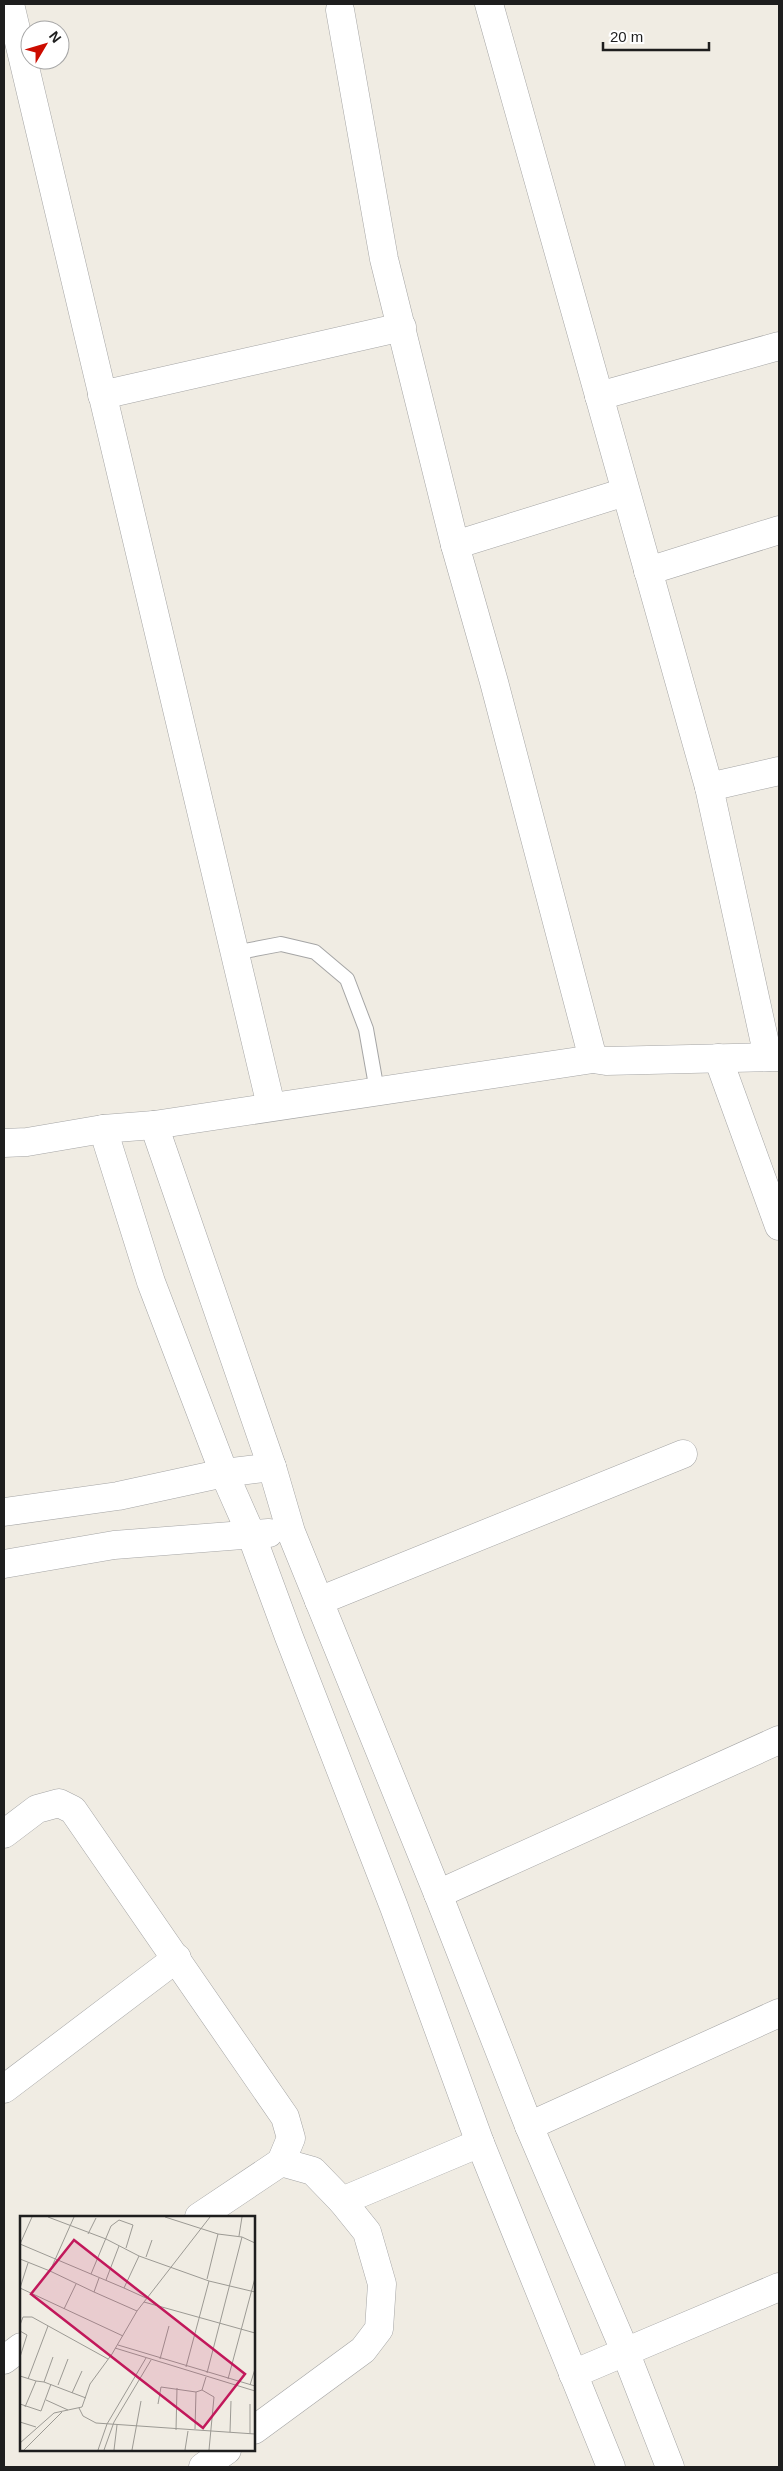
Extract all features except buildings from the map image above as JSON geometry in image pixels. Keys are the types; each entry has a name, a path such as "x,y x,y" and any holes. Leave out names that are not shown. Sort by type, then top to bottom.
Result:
{"street":[{"path":"10,4 271,1106"},
{"path":"4,1143 27,1142 103,1129 154,1125 593,1059 606,1062 773,1057 709,787 489,4"},
{"path":"347,6 384,258 455,545 494,682 593,1059"},
{"path":"102,395 402,327"},
{"path":"599,396 779,346"},
{"path":"455,545 625,492"},
{"path":"648,571 779,530"},
{"path":"709,787 779,770"},
{"path":"718,1058 779,1226"},
{"path":"154,1125 272,1467 291,1532 438,1894 529,2126 625,2351 670,2467"},
{"path":"103,1129 152,1282 224,1473 252,1534 289,1637 394,1907 480,2143 611,2467"},
{"path":"319,1601 683,1454"},
{"path":"4,1512 118,1496 224,1473 272,1467"},
{"path":"4,1564 114,1545 291,1532"},
{"path":"438,1894 779,1740"},
{"path":"4,1834 36,1809 59,1803 73,1810 286,2117 290,2138 281,2162 200,2216"},
{"path":"4,2089 177,1958"},
{"path":"529,2126 779,2014"},
{"path":"342,2201 480,2143"},
{"path":"255,2429 363,2350 379,2329 382,2284 367,2232 342,2201 313,2171 281,2162"},
{"path":"573,2374 779,2287"},
{"path":"4,2360 20,2348"},
{"path":"203,2467 226,2451"}],"lane":[{"path":"234,953 281,944 315,952 347,979 366,1029 377,1091"}]}
